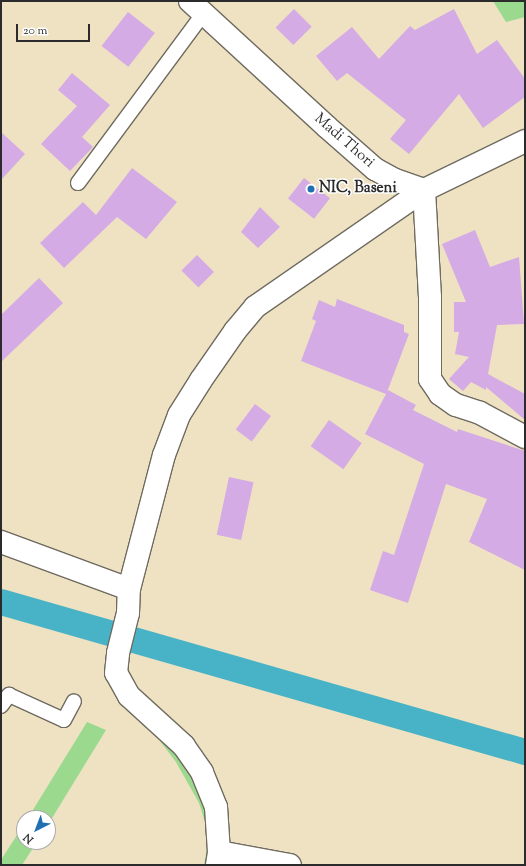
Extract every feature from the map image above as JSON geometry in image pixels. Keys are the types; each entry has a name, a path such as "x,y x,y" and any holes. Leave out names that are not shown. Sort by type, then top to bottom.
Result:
{"street":[{"name":"Madi Thori","path":"197,7 375,169 395,180 424,190"},
{"path":"290,865 218,858 216,807 202,772 184,746 128,696 121,686 116,673 118,652 128,613 129,589 164,455 174,428 200,380 235,331 255,307 277,290 424,190 521,148"},
{"path":"424,190 430,297 430,379 440,394 456,406 480,413 525,437"},
{"path":"1,542 129,589"}],"lane":[{"path":"78,183 197,7"},
{"path":"1,706 9,695 64,720 74,701"}],"green space":[{"path":"493,1 525,1 525,17 506,22"},
{"path":"87,722 106,730 56,812 56,810 33,810"},
{"path":"162,735 184,764 203,796 211,829 210,865 204,865 207,848 205,822 199,803 176,762 160,741"},
{"path":"16,837 16,850 32,850 22,865 1,865 1,860"}],"building":[{"path":"294,9 312,27 293,45 276,27"},
{"path":"454,9 477,54 497,40 525,79 525,97 483,128 459,94 409,154 390,139 406,120 347,73 337,81 316,56 352,27 379,59 410,26 415,30"},
{"path":"128,12 155,33 128,67 102,46"},
{"path":"72,73 110,105 82,137 93,147 70,171 41,144 77,106 58,90"},
{"path":"1,132 25,154 1,180"},
{"path":"132,168 177,202 146,239 117,217 64,268 40,243 83,202 96,215"},
{"path":"304,178 330,198 314,219 288,198"},
{"path":"260,207 280,227 258,248 241,232"},
{"path":"475,230 490,267 519,257 524,324 497,325 488,374 525,394 525,420 486,387 486,390 471,382 463,391 449,379 469,357 455,354 459,332 454,332 454,302 466,302 442,244"},
{"path":"197,255 214,272 198,288 181,271"},
{"path":"39,278 63,303 1,362 1,315"},
{"path":"337,299 404,325 404,332 409,334 387,392 388,390 416,405 413,410 457,432 458,429 525,451 525,570 469,542 487,499 446,484 408,603 370,590 383,551 394,555 424,464 365,434 386,394 301,361 316,321 312,319 319,300 335,307"},
{"path":"255,404 271,416 252,442 236,430"},
{"path":"329,420 362,443 343,469 311,446"},
{"path":"229,477 253,482 241,540 217,535"}],"waterway":[{"path":"1,602 525,752"}],"place":[{"name":"NIC, Baseni","path":"311,189"}]}
